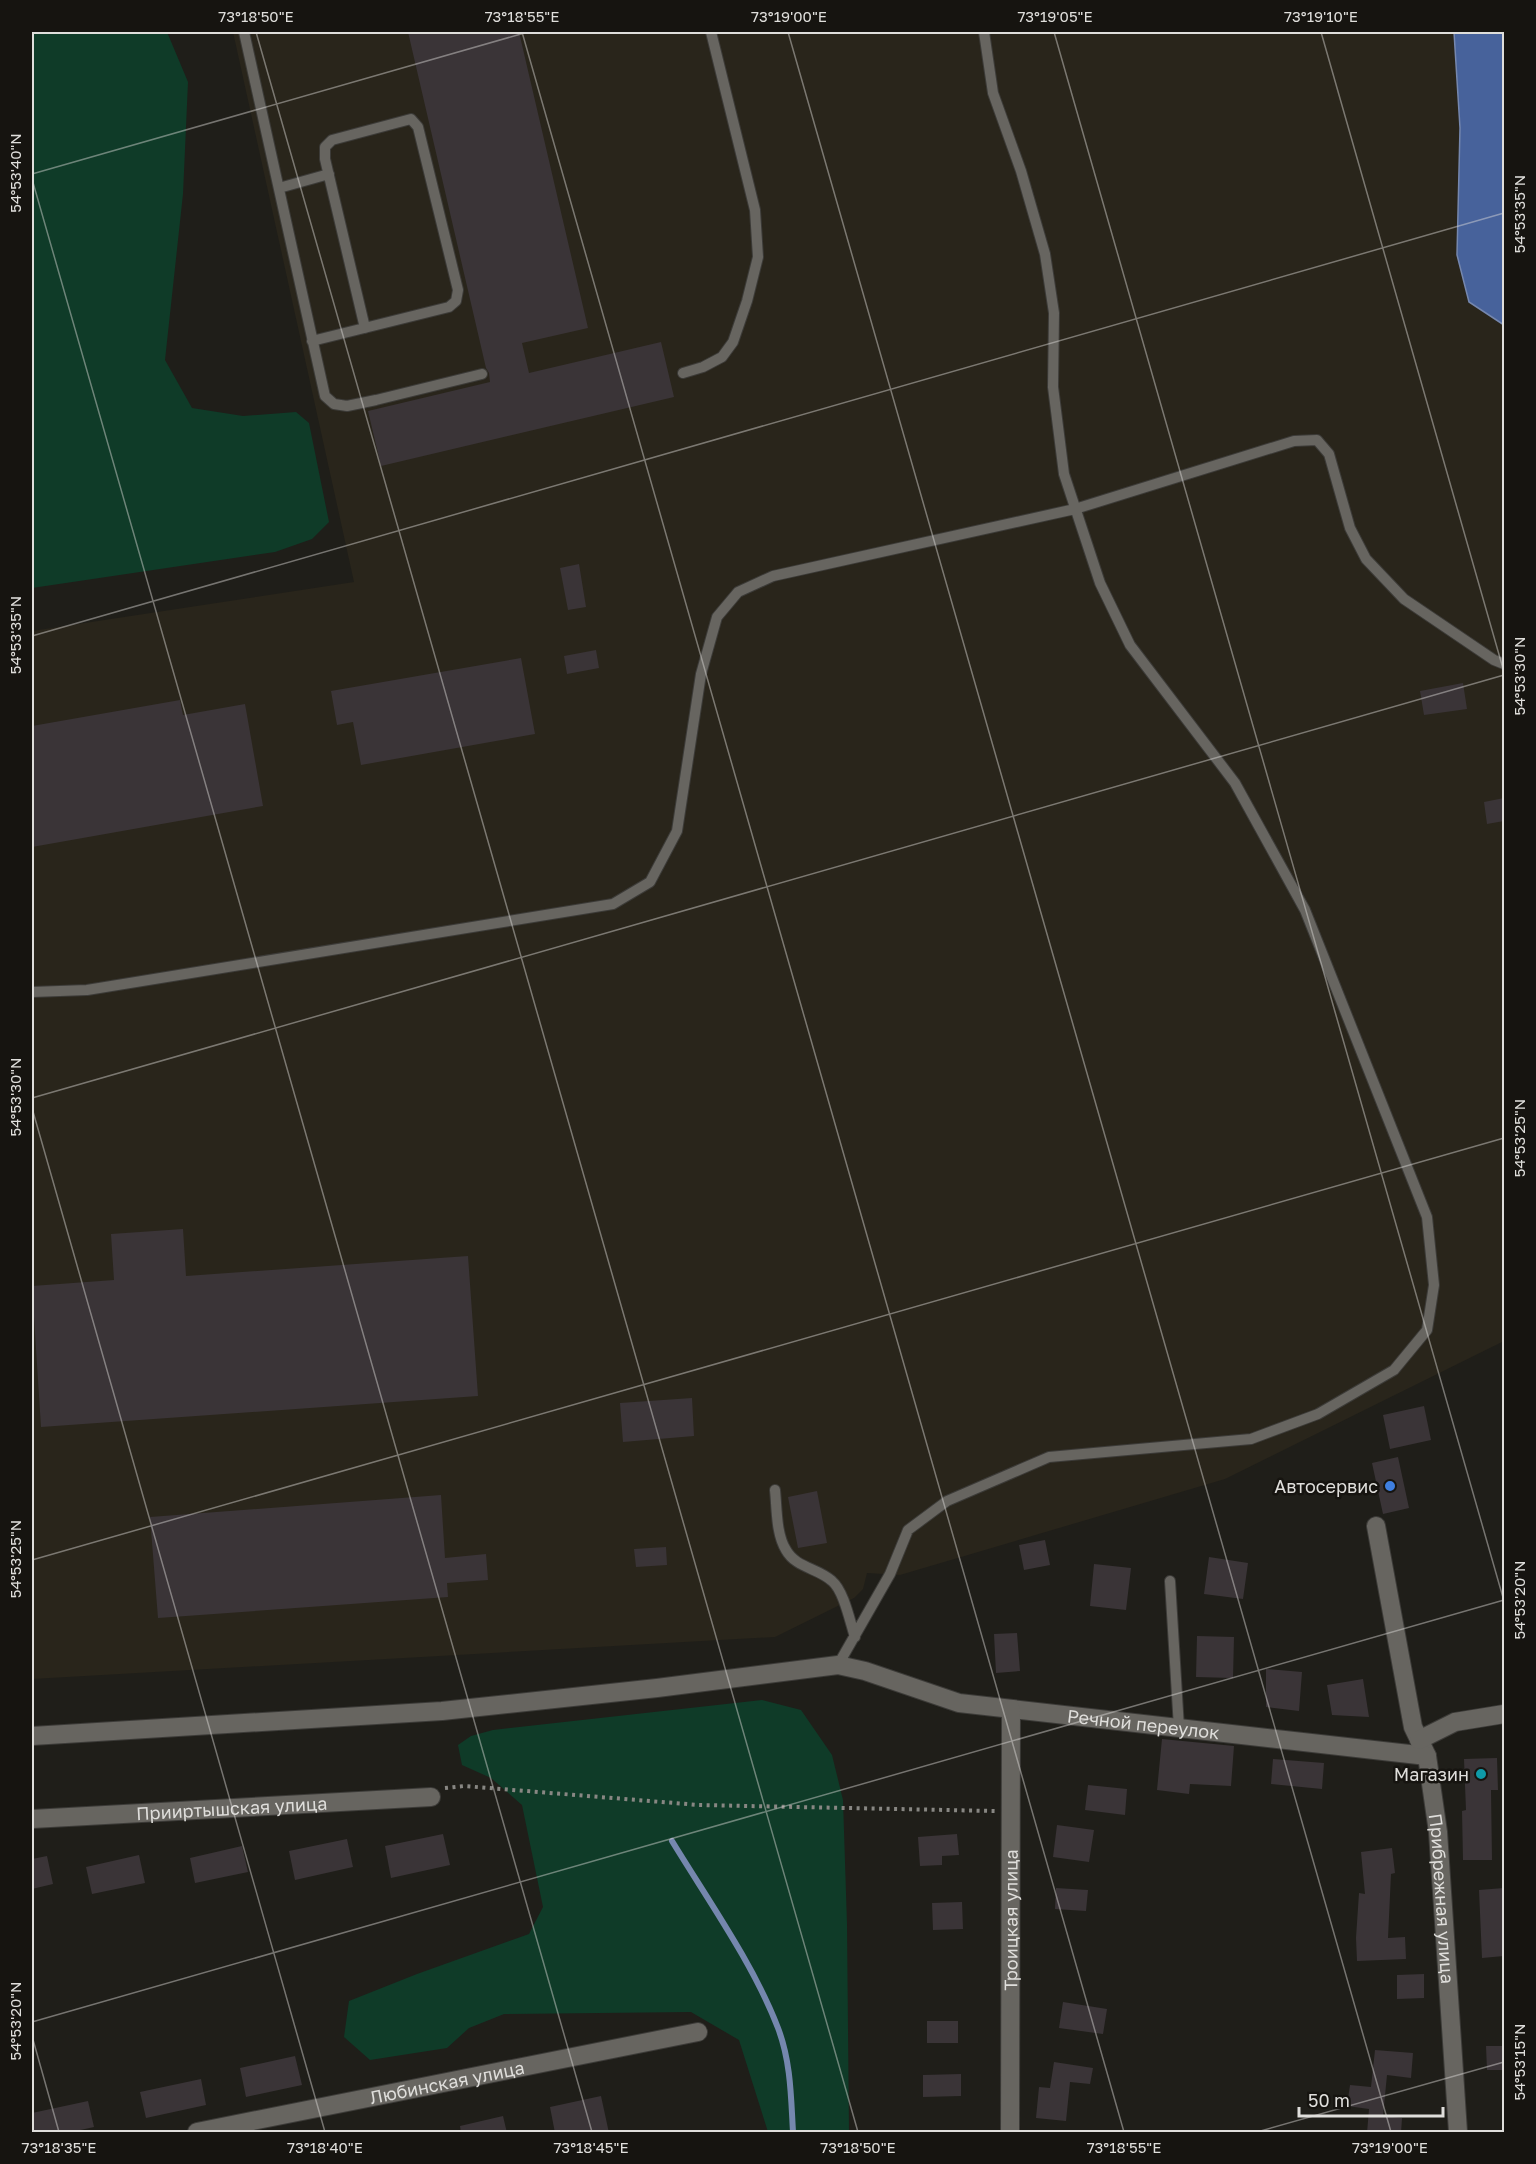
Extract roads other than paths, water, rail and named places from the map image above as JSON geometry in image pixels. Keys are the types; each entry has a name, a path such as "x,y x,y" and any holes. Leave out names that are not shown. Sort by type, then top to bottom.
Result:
{"street":[{"name":"Прибрежная улица","path":"1376,1526 1413,1727 1423,1748 1438,1832 1458,2133"},
{"name":"Речной переулок","path":"32,1736 442,1711 657,1688 838,1665 865,1671 958,1703 1179,1728 1423,1748"},
{"name":"Троицкая улица","path":"1010,2133 1011,1709"},
{"path":"1423,1748 1455,1722 1504,1714"},
{"name":"Прииртышская улица","path":"32,1819 431,1797"},
{"name":"Любинская улица","path":"197,2133 698,2032"}],"lane":[{"path":"244,32 325,396 334,404 347,406 482,374"},
{"path":"683,374 722,357 733,342 747,301 758,257 755,210 711,32"},
{"path":"838,1665 890,1574 908,1530 947,1501 1050,1457 1251,1439 1318,1414 1394,1370 1427,1330 1434,1285 1427,1216 1305,910 1235,783 1130,645 1100,583 1064,474 1055,398 1054,314 1045,254 1021,171 993,93 984,32"},
{"path":"312,341 365,328 450,307 456,301 458,290 418,127 411,119 332,140 325,147 325,159 365,328"},
{"path":"279,188 329,174"},
{"path":"32,992 87,990 613,904 650,882 677,831 701,674 717,617 738,592 773,576 1075,509 1294,441 1317,440 1329,454 1350,528 1365,559 1404,599 1494,660 1504,664"},
{"path":"775,1490 782,1543 787,1553 801,1565 833,1581 844,1603 855,1637"},
{"path":"1170,1581 1179,1728"}],"water":[{"path":"1454,32 1504,32 1504,325 1469,302 1457,255 1460,128"}],"waterway":[{"path":"672,1841 743,1957 778,2028 788,2067 793,2132"}],"place":[{"name":"Автосервис","path":"1390,1486"},
{"name":"Магазин","path":"1481,1774"}]}
